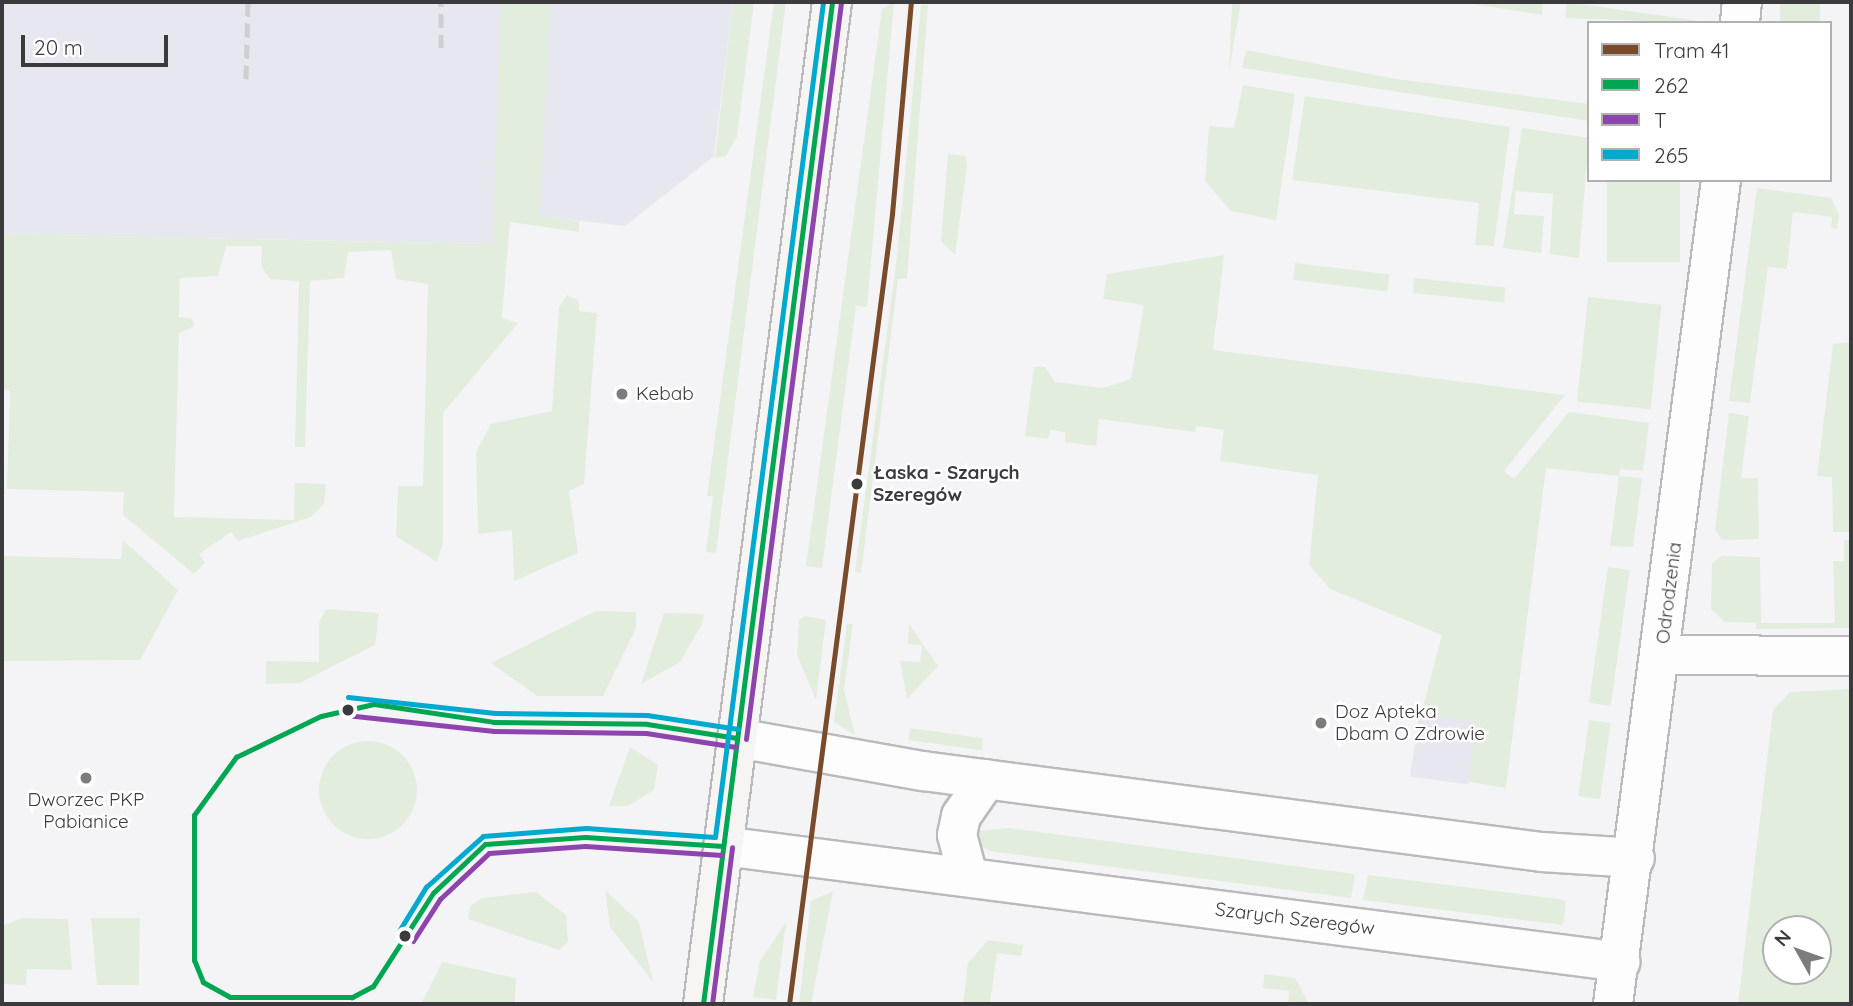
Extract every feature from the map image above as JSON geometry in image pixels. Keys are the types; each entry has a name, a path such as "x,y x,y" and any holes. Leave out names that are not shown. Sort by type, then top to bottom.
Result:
{"main road":[{"path":"703,1004 832,2"}],"street":[{"path":"1740,21 1742,2"},
{"name":"Odrodzenia","path":"1613,1004 1635,858 1721,182"},
{"path":"1661,655 1851,656"},
{"path":"737,738 987,779 1529,850 1635,858"},
{"path":"968,876 957,835 961,816 987,779"},
{"name":"Szarych Szeregów","path":"723,846 1621,962"}],"shaded area":[{"path":"2,2 733,2 714,156 625,226 495,211 494,244 2,234"},
{"path":"1419,713 1477,721 1469,785 1410,776"}],"green space":[{"path":"501,2 550,2 540,216 579,221 579,232 510,222 502,318 518,323 443,413 443,542 437,562 396,536 398,486 423,486 428,284 396,279 391,250 348,252 344,278 310,281 305,447 295,447 299,281 270,279 261,266 262,246 226,246 218,276 180,278 179,317 192,318 194,326 179,333 174,517 294,520 295,483 326,484 324,504 311,517 238,541 231,532 199,554 205,563 194,574 123,515 124,492 7,489 10,391 2,389 2,234 493,244"},
{"path":"733,2 754,2 737,137 726,156 715,158"},
{"path":"774,2 786,2 716,553 706,552 713,496 707,496"},
{"path":"894,2 867,307 856,306 822,568 806,566 882,9"},
{"path":"1232,2 1241,2 1229,71"},
{"path":"1461,2 1543,2 1542,15"},
{"path":"1567,2 1699,21 1645,21 1565,18"},
{"path":"1780,2 1820,2 1820,21 1780,21"},
{"path":"921,5 928,5 907,279 898,279 861,573 855,572 897,256"},
{"path":"1246,50 1390,78 1587,104 1587,121 1242,68"},
{"path":"1243,85 1295,94 1276,220 1231,211 1205,181 1209,126 1234,128"},
{"path":"1305,96 1510,127 1494,246 1475,245 1479,203 1292,180"},
{"path":"1522,128 1587,138 1579,258 1550,254 1553,194 1516,191 1514,214 1544,216 1541,253 1503,248"},
{"path":"948,154 966,156 967,166 955,255 941,241"},
{"path":"1607,182 1680,182 1680,262 1607,262"},
{"path":"1757,188 1831,198 1839,214 1837,229 1831,228 1832,217 1793,212 1787,269 1768,267 1750,403 1729,401"},
{"path":"1224,255 1213,350 1565,395 1504,471 1514,479 1569,412 1649,423 1643,471 1620,469 1619,476 1546,468 1506,788 1469,782 1476,721 1421,714 1442,635 1330,589 1309,565 1318,475 1220,461 1224,430 1196,426 1195,432 1099,419 1096,446 1065,442 1065,432 1050,430 1048,439 1025,436 1034,367 1045,367 1055,382 1103,388 1131,379 1144,305 1103,299 1107,274"},
{"path":"1295,263 1389,275 1387,291 1293,280"},
{"path":"1414,278 1505,288 1504,303 1412,293"},
{"path":"567,295 579,301 579,311 597,313 584,484 569,491 578,553 514,581 512,530 478,534 476,452 491,424 552,411 559,307"},
{"path":"1588,297 1662,305 1651,409 1577,401"},
{"path":"1851,342 1851,532 1833,532 1832,477 1817,476 1833,344"},
{"path":"1729,413 1749,416 1741,478 1758,478 1759,539 1722,540 1715,530"},
{"path":"1619,476 1642,478 1633,547 1610,546"},
{"path":"123,540 178,590 140,660 3,661 4,556 121,559"},
{"path":"1844,540 1851,540 1851,628 1756,629 1756,623 1725,622 1711,609 1712,563 1722,556 1760,557 1761,623 1835,623 1833,561 1844,561"},
{"path":"1608,567 1630,570 1611,706 1589,703"},
{"path":"326,609 379,613 375,645 300,683 266,684 266,661 319,662 319,622"},
{"path":"596,611 636,612 636,628 603,696 537,696 491,663"},
{"path":"664,613 704,614 702,624 680,662 641,684"},
{"path":"805,616 826,620 816,700 797,655 799,620"},
{"path":"847,624 853,624 844,690 855,735 834,722"},
{"path":"909,624 938,666 907,699 900,661 920,662 922,645 908,644"},
{"path":"1851,689 1851,1004 1738,1004 1773,710 1790,692"},
{"path":"1589,720 1611,723 1600,799 1578,796"},
{"path":"910,728 983,738 982,750 908,740"},
{"path":"368,741 387,745 402,756 413,771 417,790 413,809 402,824 387,835 368,839 349,835 334,824 323,809 319,790 323,771 334,756 349,745"},
{"path":"630,747 658,765 654,790 628,806 609,806"},
{"path":"1009,828 1355,874 1351,898 989,851 978,843 975,831"},
{"path":"1368,875 1559,899 1566,901 1563,925 1363,900"},
{"path":"605,890 639,922 653,982 610,927"},
{"path":"833,891 811,1004 799,1003 811,901"},
{"path":"536,892 566,915 568,942 559,950 468,919 470,906 482,898"},
{"path":"23,918 68,919 72,970 27,969 26,985 2,984 2,926"},
{"path":"91,918 140,918 139,985 97,985"},
{"path":"786,922 776,1000 753,997 760,961"},
{"path":"988,940 1023,945 1021,956 997,953 990,1004 963,1004 968,963"},
{"path":"442,962 516,978 515,1004 421,1004"},
{"path":"1264,974 1295,978 1309,1004 1288,1004 1289,991 1263,988"}],"railway":[{"path":"246,79 248,2"},
{"path":"441,2 441,48"}],"tram line":[{"name":"41","path":"789,1004 892,214 911,2"}],"transit line":[{"name":"265","path":"399,931 426,887 483,836 586,828 715,837 823,2"},
{"name":"262","path":"703,1004 832,2"},
{"name":"T","path":"746,739 841,3"},
{"name":"265","path":"348,697 495,713 647,715 738,729"},
{"name":"262","path":"723,846 585,837 485,844 433,893 373,986 352,997 230,997 203,982 194,960 194,815 236,757 321,716 374,704 494,722 647,724 737,738"},
{"name":"T","path":"346,715 494,731 646,733 736,747"},
{"name":"T","path":"413,941 440,899 489,853 585,846 722,855"},
{"name":"T","path":"712,1004 732,847"}],"place":[{"name":"Kebab","path":"622,394"},
{"name":"Łaska - Szarych Szeregów","path":"857,484"},
{"name":"Doz Apteka Dbam O Zdrowie","path":"1321,723"},
{"name":"Dworzec PKP Pabianice","path":"86,778"}]}
